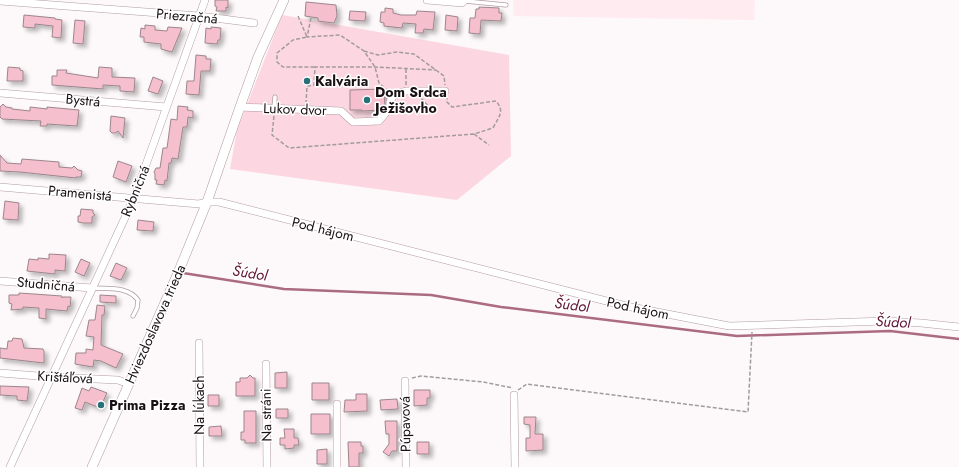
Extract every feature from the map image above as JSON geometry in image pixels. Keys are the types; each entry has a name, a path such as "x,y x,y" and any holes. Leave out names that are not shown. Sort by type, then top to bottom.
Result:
{"street":[{"name":"Rybničná","path":"10,467 134,198 205,0"},
{"name":"Lukov dvor","path":"284,0 258,57 240,107 341,111 353,122 379,121 390,108 390,102 393,96"},
{"path":"427,0 462,3 465,0"},
{"name":"Priezračná","path":"0,1 199,16 254,23"},
{"path":"393,96 406,90 446,91"},
{"name":"Bystrá","path":"0,92 166,107"},
{"name":"Hviezdoslavova trieda","path":"92,467 178,273 207,202 240,107"},
{"name":"Pramenistá","path":"0,187 199,204 207,202"},
{"name":"Pod hájom","path":"207,202 219,202 626,306 729,326 886,321 959,327"},
{"name":"Studničná","path":"0,281 92,288"},
{"name":"Na lúkach","path":"198,342 200,467"},
{"name":"Na stráni","path":"266,364 267,467"},
{"name":"Krištáľová","path":"0,373 118,380 129,384"},
{"name":"Púpavová","path":"405,381 406,467"},
{"path":"514,395 515,467"},
{"path":"337,404 337,467"}],"lane":[{"path":"465,0 506,5"},
{"path":"274,108 275,97"},
{"path":"92,288 119,289 135,295 138,300 137,308 133,316"}],"path":[{"path":"298,16 307,37"},
{"path":"307,37 311,18"},
{"path":"274,108 272,134 290,148 474,134 493,128 501,112 501,107 496,101 452,107 447,102 444,76 436,70 414,54 397,52 378,55 364,51 340,35 307,37 293,40 277,53 277,62 283,67 375,67 436,70"},
{"path":"364,51 375,67 379,83 393,96"},
{"path":"306,109 307,86 314,85 315,67"},
{"path":"406,68 406,90"},
{"path":"414,91 431,109"},
{"path":"474,134 489,145"},
{"path":"405,381 420,376 484,382 511,387 518,390 527,384 748,412 752,332"}],"shaded area":[{"path":"513,0 755,0 754,20 514,16"},
{"path":"282,15 509,55 511,156 457,200 230,169 237,130"}],"building":[{"path":"215,0 228,0 228,8 226,7 226,11 216,11 217,7 215,6"},
{"path":"306,2 336,5 337,16 334,23 318,21 318,18 305,16"},
{"path":"479,7 499,8 499,13 502,13 501,21 481,20 480,34 469,33 470,18 475,18 476,9 479,9"},
{"path":"385,8 393,9 393,13 401,15 416,15 417,11 435,12 433,30 424,29 423,33 415,33 416,24 403,23 402,28 384,26 384,23 380,22 381,12 385,12"},
{"path":"350,11 366,12 365,21 349,20"},
{"path":"24,15 62,20 61,38 52,37 53,26 35,24 35,28 23,27"},
{"path":"446,15 458,17 457,31 445,30"},
{"path":"75,20 85,21 83,44 73,43"},
{"path":"145,25 155,26 155,30 167,31 168,27 182,28 172,52 161,49 161,44 144,42 144,37 140,37 141,28 145,29"},
{"path":"211,27 221,28 220,40 218,40 217,44 205,43 206,28 211,29"},
{"path":"196,55 206,56 206,59 211,59 210,71 201,71 199,95 186,94 187,81 194,81"},
{"path":"8,67 20,68 20,70 23,71 23,81 7,81"},
{"path":"99,67 112,68 112,77 135,78 134,92 120,91 120,86 103,85 103,89 52,85 52,76 57,76 57,70 67,70 66,73 98,78"},
{"path":"153,77 163,81 158,94 148,91"},
{"path":"384,89 385,107 382,110 350,110 350,90"},
{"path":"3,104 12,109 30,111 30,107 79,110 77,126 47,124 47,126 40,126 41,121 2,119 0,117 0,107"},
{"path":"178,106 188,107 187,110 193,111 193,118 188,117 187,127 183,127 178,159 172,158 171,163 169,163 167,181 165,180 164,185 156,184 157,180 155,180 154,172 156,168 160,168 163,148 167,148 171,119 177,120"},
{"path":"111,116 125,118 123,138 118,131 112,133 110,131"},
{"path":"0,155 7,163 21,164 22,159 59,162 59,167 72,168 74,166 78,170 82,171 81,177 76,178 0,171"},
{"path":"118,161 132,166 126,182 113,177"},
{"path":"5,201 19,203 18,220 3,219"},
{"path":"81,209 93,210 95,215 92,217 92,223 78,222 78,216 80,216"},
{"path":"138,220 154,222 153,231 137,230"},
{"path":"49,254 66,255 65,271 55,270 55,274 27,271 29,259 49,259"},
{"path":"81,259 90,263 84,276 75,272"},
{"path":"116,263 127,268 121,280 110,276"},
{"path":"19,293 62,296 62,298 71,297 70,307 68,306 67,311 46,309 46,319 39,318 39,308 23,307 23,309 11,310 12,304 9,303 9,295 19,295"},
{"path":"100,295 116,296 116,303 100,302"},
{"path":"97,305 105,306 104,315 102,315 101,345 123,354 116,368 101,361 94,360 93,367 75,364 76,353 86,353 86,349 93,350 94,337 86,336 89,320 95,320"},
{"path":"13,338 22,339 24,348 43,349 44,363 0,358 0,348 7,349 8,341 12,341"},
{"path":"287,372 287,388 275,388 275,373"},
{"path":"250,375 255,378 255,396 236,396 236,382 240,382 240,378 247,378"},
{"path":"312,383 329,383 329,400 312,400"},
{"path":"0,386 29,387 27,401 17,400 17,396 0,395"},
{"path":"91,387 107,393 100,408 85,402 82,410 75,408 82,388 89,391"},
{"path":"414,390 430,390 430,398 427,398 427,405 414,406"},
{"path":"356,394 367,394 367,411 344,412 345,400 356,400"},
{"path":"208,395 219,395 219,406 208,406"},
{"path":"397,399 398,409 381,410 380,400"},
{"path":"276,409 288,409 288,418 276,418"},
{"path":"244,411 256,411 256,443 245,443 245,440 241,440 241,432 244,432"},
{"path":"311,414 330,414 330,434 311,434"},
{"path":"524,417 536,417 535,434 543,434 543,450 526,451 526,438 530,438 530,425 524,424"},
{"path":"385,421 397,421 397,451 392,451 389,456 383,452 389,444 389,434 386,434"},
{"path":"221,426 222,436 209,436 209,427"},
{"path":"284,429 294,429 294,438 298,438 299,445 294,445 294,448 285,449 285,445 280,445 280,438 285,438"},
{"path":"348,442 361,442 361,446 363,446 363,453 359,453 359,467 349,467"},
{"path":"417,442 429,442 429,454 417,454"},
{"path":"327,449 327,464 317,464 317,450"}],"waterway":[{"name":"Šúdol","path":"183,273 284,289 431,295 501,307 737,336 890,331 959,339"}],"place":[{"name":"Kalvária","path":"307,81"},
{"name":"Dom Srdca Ježišovho","path":"367,100"},
{"name":"Prima Pizza","path":"101,405"}]}
